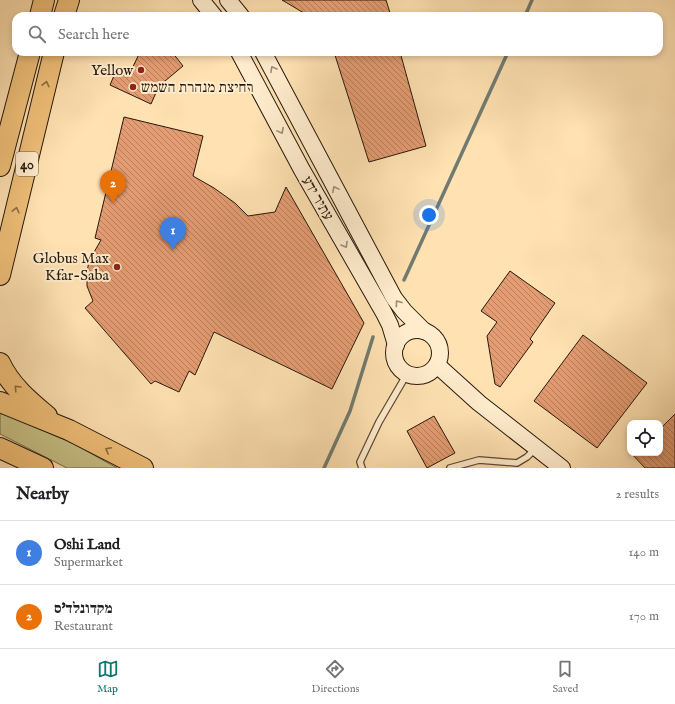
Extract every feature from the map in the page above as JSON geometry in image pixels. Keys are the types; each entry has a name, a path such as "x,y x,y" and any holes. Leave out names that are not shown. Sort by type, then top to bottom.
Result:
{"highway":[{"path":"41,12 44,0"},
{"path":"65,12 69,0"},
{"name":"40","path":"0,166 29,56"},
{"name":"40","path":"0,275 53,56"},
{"path":"0,363 6,376 32,404 69,430"},
{"path":"0,402 69,430 143,468"},
{"path":"0,448 43,468"}],"street":[{"path":"201,0 211,12"},
{"path":"228,0 237,12"},
{"name":"עתיר ידע","path":"241,56 302,170 384,313 390,325 396,345"},
{"name":"עתיר ידע","path":"265,56 394,298 424,332"},
{"path":"417,330 424,332 430,334 439,345 440,359 433,370 420,376 407,374 397,365 394,352 396,345 404,334 417,330"},
{"path":"437,365 479,403 562,468"}],"lane":[{"path":"362,468 360,462 379,422 407,374"},
{"path":"450,468 479,460 517,463 527,457 536,448"}],"shaded area":[{"path":"0,411 76,445 117,468 67,468 0,434"}],"building":[{"path":"282,0 386,0 390,12 302,12"},
{"path":"138,56 175,56 183,66 159,86 151,104 110,85 116,71 128,77"},
{"path":"335,56 401,56 426,146 369,162"},
{"path":"124,117 203,136 193,176 214,188 235,203 248,216 275,212 286,187 364,323 332,389 214,332 195,375 189,371 179,392 155,381 151,384 85,308 93,301 87,286 87,272 89,261 101,240 95,238"},
{"path":"510,271 555,303 530,339 533,342 500,387 495,384 487,336 497,322 481,311"},
{"path":"583,335 647,383 597,448 534,401"},
{"path":"675,414 675,468 645,468 634,456 663,456 663,426"},
{"path":"434,416 455,453 427,468 407,431"}],"waterway":[{"path":"527,12 532,0"},
{"path":"404,280 506,56"},
{"path":"324,468 350,411 373,337"}],"place":[{"name":"Yellow","path":"141,70"},
{"name":"רחיצת מנהרת השמש","path":"133,87"},
{"name":"מקדונלד'ס","path":"113,203"},
{"name":"Oshi Land","path":"173,250"},
{"name":"Globus Max Kfar-Saba","path":"117,267"}]}
